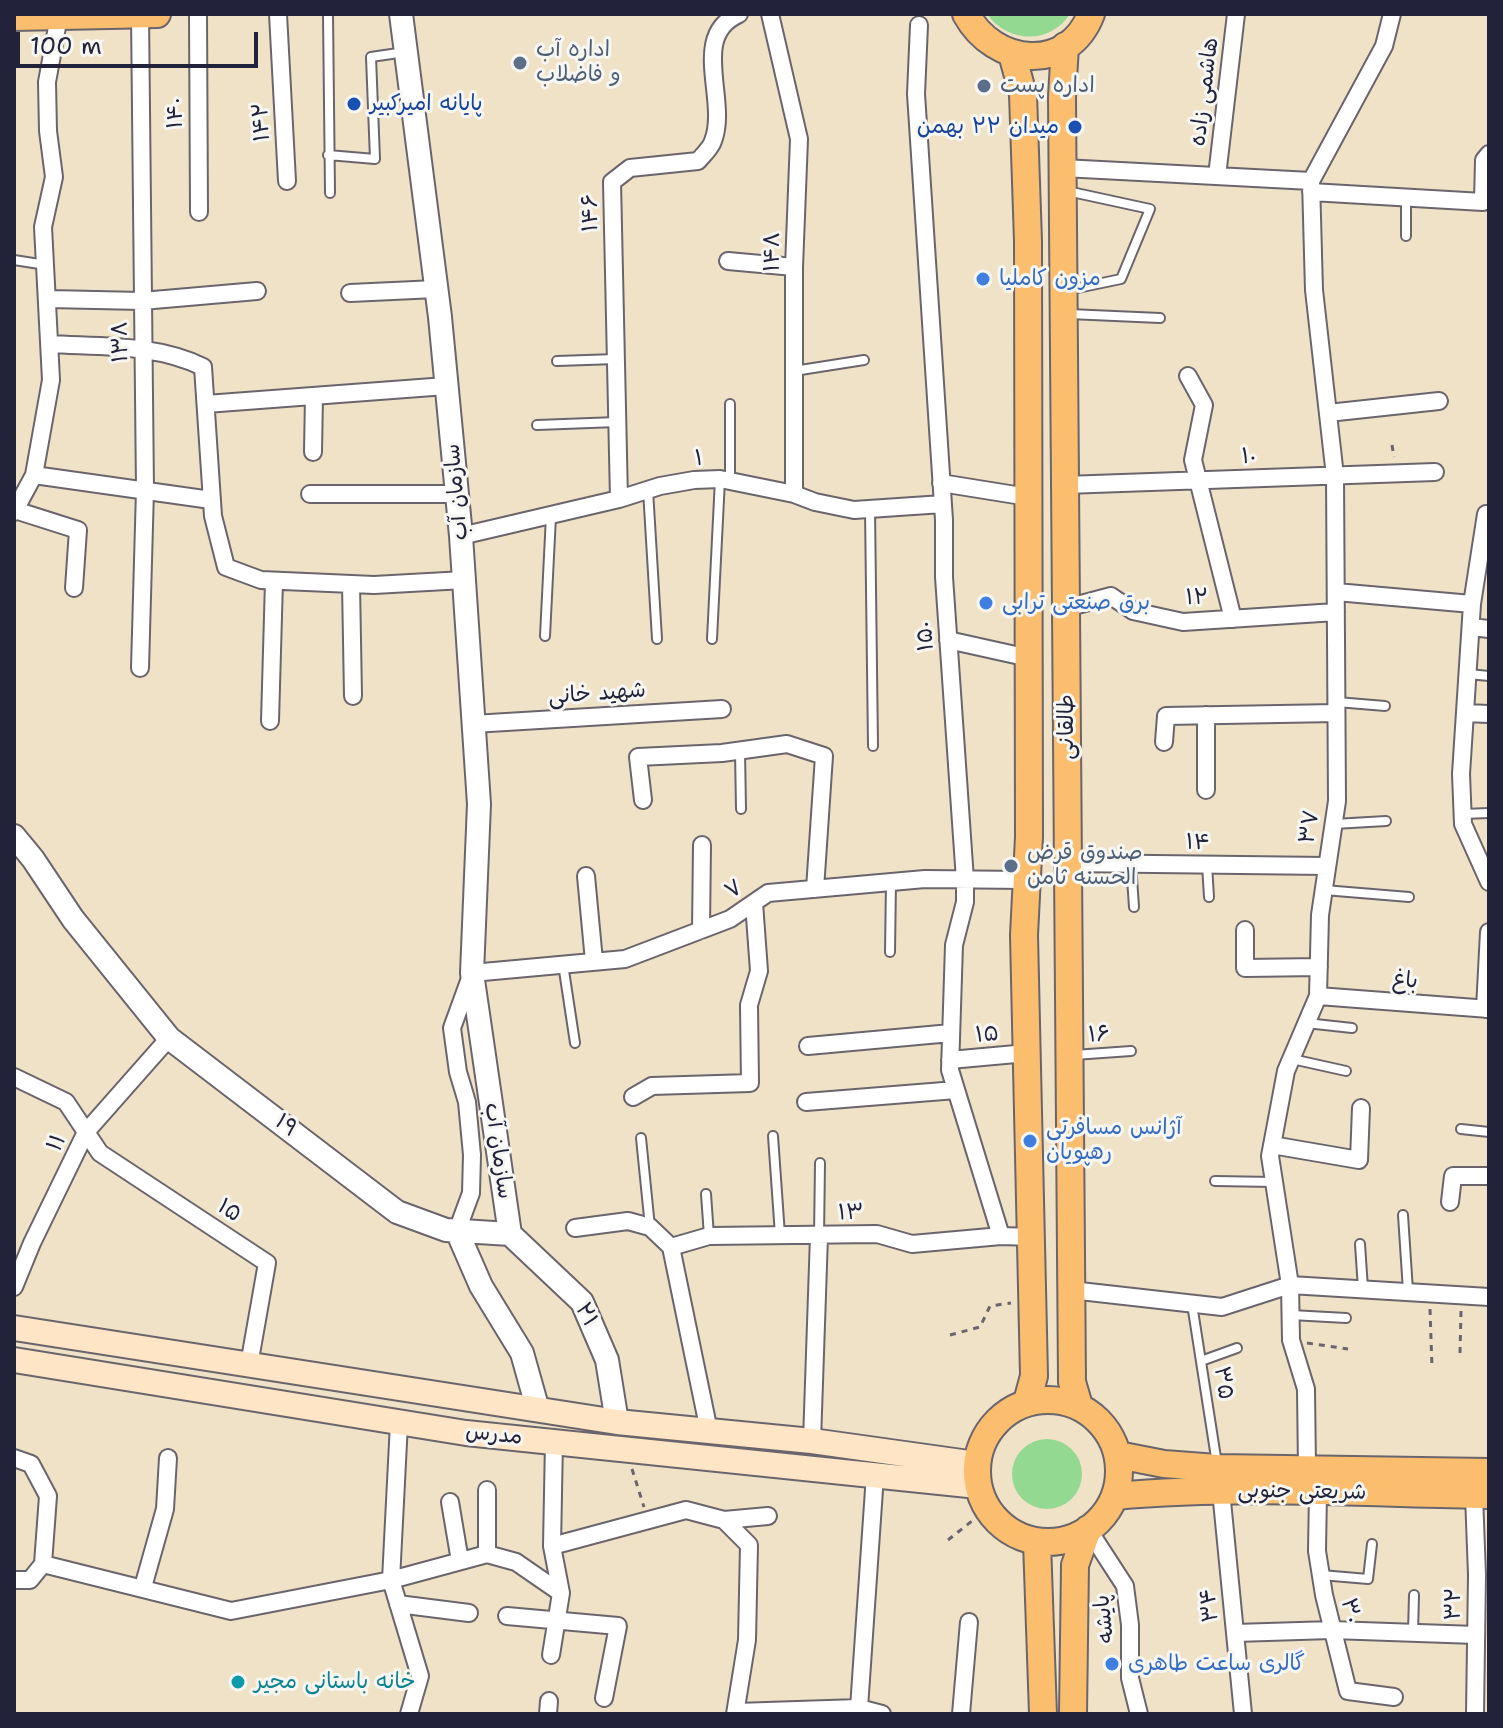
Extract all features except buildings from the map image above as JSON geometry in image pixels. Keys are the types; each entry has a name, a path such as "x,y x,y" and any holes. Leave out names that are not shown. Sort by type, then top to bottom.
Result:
{"main road":[{"path":"14,17 157,14"},
{"path":"966,14 977,33 993,46 1030,57 1048,54 1065,46 1079,34 1091,14"},
{"name":"طالقانی","path":"1065,46 1062,97 1071,1290 1072,1382 1079,1406"},
{"name":"طالقانی","path":"1012,54 1023,94 1028,241 1029,658 1024,935 1034,1376 1027,1402"},
{"path":"1023,94 1035,86 1049,85 1062,97"},
{"name":"مدرس","path":"14,1328 617,1422 812,1441 980,1486"},
{"path":"102,1342 102,1374"},
{"name":"مدرس","path":"14,1360 466,1433 980,1486"},
{"path":"1038,1553 1055,1542 1072,1538 1088,1529 1104,1514 1115,1496 1119,1476 1118,1455 1110,1435 1097,1418 1079,1406 1053,1400 1027,1402 1008,1411 992,1425 982,1444 980,1486 1009,1530 1038,1553 1075,1565"},
{"name":"شریعتی جنوبی","path":"1118,1455 1219,1479 1313,1481 1482,1495"},
{"name":"شریعتی جنوبی","path":"1313,1481 1489,1472"},
{"name":"شریعتی جنوبی","path":"1115,1496 1167,1491 1219,1479"},
{"path":"1073,1714 1075,1565 1088,1529"},
{"path":"1038,1553 1043,1714"}],"street":[{"name":"۱۳۸","path":"140,14 145,490 140,668"},
{"name":"۱۴۰","path":"198,14 199,212"},
{"name":"۱۴۲","path":"278,14 287,181"},
{"name":"سازمان آب","path":"401,14 436,289 461,536 479,804 472,973 510,1234"},
{"name":"۱۴۶","path":"619,499 612,182 630,168 698,161 713,141 718,99 711,49 726,20 739,14"},
{"name":"۱۴۸","path":"770,14 799,139 794,267 794,494"},
{"name":"هاشمی زاده","path":"1217,176 1236,14"},
{"path":"1311,186 1384,46 1392,14"},
{"path":"59,16 47,82 48,131 54,177 43,227 51,380 34,475 14,511 78,530 74,588"},
{"name":"۱۵۰","path":"919,25 916,94 965,880 965,902 954,945 950,1070 1001,1236"},
{"path":"1063,179 1217,176 1406,197 1483,202 1484,160 1489,154"},
{"name":"۳۷","path":"1311,186 1314,290 1335,476 1337,801 1320,915 1318,996 1286,1071 1270,1156 1290,1285 1291,1340 1306,1389 1313,1481"},
{"path":"728,261 794,267"},
{"path":"350,293 436,289"},
{"path":"49,299 142,301 257,291"},
{"path":"50,344 143,350 181,356 203,367 211,500 226,567 261,580 274,581 351,584 464,580"},
{"path":"1188,376 1204,405 1193,460 1233,619"},
{"path":"206,404 446,386"},
{"path":"313,452 314,396"},
{"path":"1328,413 1439,401"},
{"name":"۱۰","path":"1065,485 1435,472"},
{"path":"34,475 211,500"},
{"name":"۱","path":"461,536 694,480 725,480 854,510 943,504"},
{"path":"941,483 1028,497"},
{"path":"310,494 457,494"},
{"path":"1487,874 1463,824 1461,774 1472,604 1486,514 1489,514"},
{"path":"270,721 274,581"},
{"path":"351,584 353,696"},
{"path":"1336,592 1472,604"},
{"name":"۱۲","path":"1066,608 1111,596 1133,611 1183,622 1336,612"},
{"path":"1471,627 1489,629"},
{"path":"948,640 1029,658"},
{"path":"1164,742 1166,716 1336,708"},
{"name":"شهید خانی","path":"473,724 722,709"},
{"path":"1465,713 1489,714"},
{"path":"1206,715 1206,790"},
{"path":"643,800 638,757 740,751 787,744 824,756 815,889"},
{"name":"۱۹","path":"14,836 73,919 169,1038 397,1212 446,1230 510,1234"},
{"path":"701,930 702,845"},
{"name":"۱۴","path":"1068,863 1327,866"},
{"path":"586,876 594,961"},
{"name":"۷","path":"472,973 625,959 730,919 768,893 891,882 1027,880"},
{"path":"633,1097 652,1086 750,1083 749,1005 759,971 754,903"},
{"path":"1245,930 1245,968 1319,967"},
{"path":"1487,1009 1489,932"},
{"name":"سازمان آب","path":"457,1231 471,1193 472,1155 467,1102 458,1072 452,1028 472,973"},
{"name":"باغ","path":"1318,996 1487,1009"},
{"path":"808,1046 951,1033"},
{"name":"۱۱","path":"14,1287 86,1132 169,1038"},
{"name":"۱۵","path":"950,1060 1027,1053"},
{"path":"14,1077 66,1102 86,1132"},
{"path":"806,1102 956,1090"},
{"path":"1272,1145 1359,1160 1361,1108"},
{"name":"۱۵","path":"86,1132 100,1153 267,1263 249,1365"},
{"path":"1450,1202 1453,1176 1489,1176"},
{"path":"575,1228 628,1221 650,1227 671,1247 709,1431"},
{"path":"457,1231 481,1286 522,1353 538,1410"},
{"name":"۲۱","path":"510,1234 582,1302 607,1360 617,1422"},
{"name":"۱۳","path":"671,1247 709,1236 877,1234 912,1244 1001,1236 1033,1237"},
{"path":"812,1441 819,1236"},
{"path":"1071,1290 1222,1307 1290,1285 1489,1297"},
{"path":"399,1423 391,1580 420,1676 409,1714"},
{"path":"551,1655 561,1593 552,1546 554,1441"},
{"path":"14,1458 31,1464 48,1496 43,1564 30,1580 14,1580"},
{"path":"143,1587 165,1509 168,1458"},
{"path":"859,1708 875,1475"},
{"name":"۳۴","path":"1219,1479 1243,1714"},
{"name":"۳۰","path":"1313,1481 1317,1551 1332,1630 1348,1691 1394,1697"},
{"path":"487,1490 487,1554"},
{"name":"۳۲","path":"1475,1714 1481,1687 1482,1495"},
{"path":"450,1502 460,1561"},
{"path":"552,1546 686,1510 724,1520 768,1516"},
{"path":"724,1520 749,1545 747,1640 736,1713 859,1708 882,1714"},
{"name":"پایشه","path":"1088,1529 1125,1586 1130,1625 1130,1678 1139,1714"},
{"path":"43,1564 231,1611 391,1580 487,1554 516,1562 561,1593"},
{"path":"398,1604 469,1613"},
{"path":"507,1616 618,1626 604,1698"},
{"path":"961,1714 969,1622"},
{"path":"1235,1633 1332,1630 1482,1635"}],"lane":[{"path":"328,14 330,193"},
{"path":"328,155 375,159 371,57 406,52"},
{"path":"1063,179 1150,209 1121,279 1064,303"},
{"path":"1406,197 1406,236"},
{"path":"14,260 47,265"},
{"path":"1064,303 1160,318"},
{"path":"557,361 616,359"},
{"path":"794,371 864,360"},
{"path":"712,639 730,404"},
{"path":"537,425 617,422"},
{"path":"648,489 657,639"},
{"path":"870,509 873,746"},
{"path":"545,636 551,515"},
{"path":"1468,674 1489,676"},
{"path":"1336,708 1385,706"},
{"path":"740,751 741,809"},
{"path":"1463,814 1489,813"},
{"path":"1333,824 1386,821"},
{"path":"1131,864 1134,907"},
{"path":"1207,865 1209,897"},
{"path":"890,952 891,882"},
{"path":"1323,890 1409,897"},
{"path":"563,963 575,1043"},
{"path":"1306,1023 1352,1028"},
{"name":"۱۶","path":"1070,1056 1131,1051"},
{"path":"1291,1058 1346,1071"},
{"path":"1461,1129 1489,1132"},
{"path":"773,1136 780,1236"},
{"path":"641,1138 650,1227"},
{"path":"819,1236 820,1163"},
{"path":"1215,1181 1274,1182"},
{"path":"706,1194 709,1236"},
{"path":"1403,1215 1408,1292"},
{"path":"1360,1244 1363,1289"},
{"name":"۳۵","path":"1192,1303 1219,1479"},
{"path":"1291,1315 1346,1318"},
{"path":"1201,1361 1237,1348"},
{"path":"1321,1575 1368,1579 1372,1544"},
{"path":"1413,1633 1414,1595"}],"path":[{"path":"1430,1294 1432,1368"},
{"path":"1460,1353 1461,1296"},
{"path":"950,1335 980,1327 990,1306 1034,1299"},
{"path":"1291,1340 1348,1349"},
{"path":"633,1449 631,1474 649,1520"},
{"path":"948,1540 980,1486"}],"green space":[{"path":"987,14 1070,14 1051,31 1028,36 1006,31"},
{"path":"1040,1439 1054,1439 1076,1454 1082,1474 1080,1487 1072,1499 1054,1509 1040,1509 1018,1494 1012,1481 1012,1467 1027,1445"}],"place":[{"name":"اداره آب و فاضلاب","path":"520,63"},
{"name":"اداره پست","path":"984,86"},
{"name":"پایانه امیرکبیر","path":"354,104"},
{"name":"میدان ۲۲ بهمن","path":"1075,127"},
{"name":"مزون کاملیا","path":"983,279"},
{"name":"برق صنعتی ترابی","path":"986,603"},
{"name":"صندوق قرض الحسنه ثامن","path":"1011,866"},
{"name":"آژانس مسافرتی رهپویان","path":"1030,1141"},
{"name":"گالری ساعت طاهری","path":"1112,1664"},
{"name":"خانه باستانی مجیر","path":"238,1682"}]}
